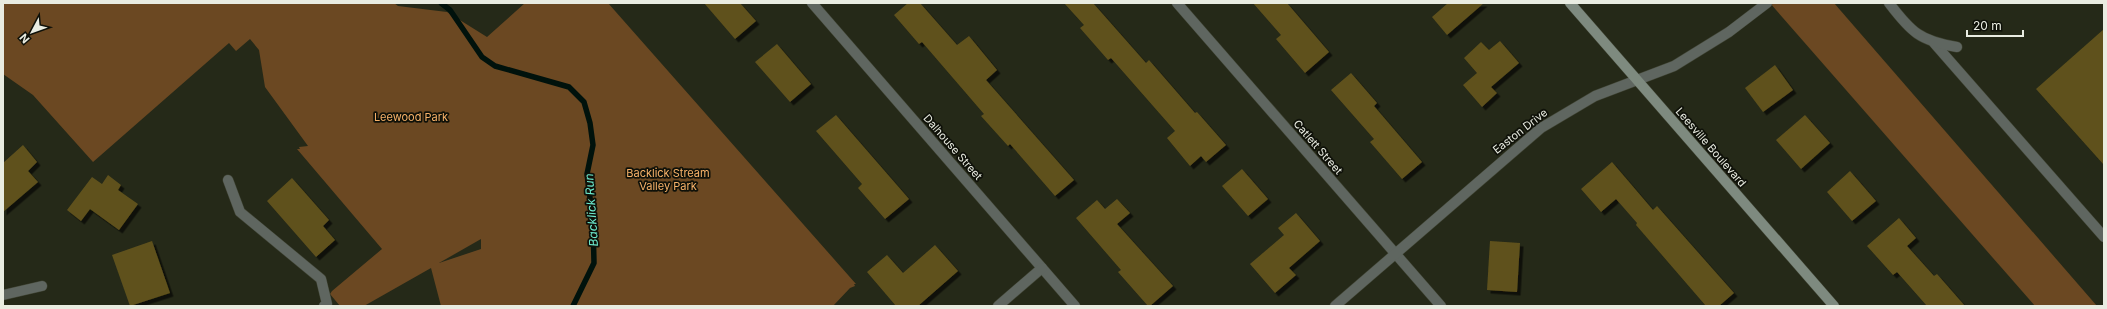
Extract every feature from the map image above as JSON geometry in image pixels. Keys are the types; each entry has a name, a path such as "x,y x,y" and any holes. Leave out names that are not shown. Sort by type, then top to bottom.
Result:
{"street":[{"name":"Dalhouse Street","path":"812,3 1076,306"},
{"name":"Catlett Street","path":"1177,3 1441,306"},
{"name":"Leesville Boulevard","path":"1570,3 1834,306"},
{"name":"Easton Drive","path":"1335,306 1541,128 1595,96 1674,66 1729,32 1767,3"},
{"path":"1889,3 1906,26 1934,43 2104,237"},
{"path":"1934,43 1957,48"},
{"path":"228,180 240,212 321,280 327,304 324,306"},
{"path":"998,306 1042,268"},
{"path":"3,295 42,286"}],"green space":[{"path":"3,3 394,3 398,6 447,12 487,37 525,3 608,3 856,284 854,284 855,286 850,288 833,306 441,306 431,268 364,306 340,306 330,294 332,291 382,249 297,149 300,149 299,147 308,146 265,87 259,50 250,39 236,51 229,43 93,162 33,95 3,74","holes":["481,239 481,249 439,263"]},
{"path":"1770,3 1834,3 2097,306 2035,306"}],"building":[{"path":"704,3 740,3 756,21 735,39"},
{"path":"908,3 920,3 957,45 969,36 997,70 986,80 1074,180 1055,196 1010,144 1008,146 981,116 984,114 922,42 919,44 894,15"},
{"path":"1064,3 1093,3 1146,63 1149,60 1195,113 1197,112 1226,145 1206,162 1201,156 1190,166 1167,138 1175,131 1111,58 1108,60 1080,28 1084,25"},
{"path":"1253,3 1287,3 1329,52 1305,73 1276,39 1281,35"},
{"path":"1448,3 1484,3 1447,35 1432,17"},
{"path":"2104,29 2104,165 2036,89"},
{"path":"1500,41 1519,63 1491,87 1497,93 1482,107 1463,85 1477,73 1464,58 1481,42 1489,50"},
{"path":"777,44 811,84 790,102 755,62"},
{"path":"1775,65 1793,90 1763,112 1745,88"},
{"path":"1351,73 1377,103 1374,106 1422,162 1402,179 1370,142 1374,139 1331,90"},
{"path":"836,115 909,199 885,219 858,188 862,184 816,131"},
{"path":"1805,115 1830,143 1801,169 1776,140"},
{"path":"23,145 37,162 28,171 38,182 3,212 3,163"},
{"path":"1612,162 1653,210 1657,206 1734,293 1719,306 1706,306 1636,225 1637,223 1616,199 1601,212 1581,189"},
{"path":"1242,169 1268,199 1248,216 1222,186"},
{"path":"1850,171 1876,201 1852,221 1827,192"},
{"path":"108,175 121,185 118,190 138,204 119,230 90,209 81,221 67,210 92,177 102,184"},
{"path":"292,178 329,220 323,226 335,240 316,257 267,201"},
{"path":"1117,199 1130,213 1117,224 1173,286 1150,306 1148,306 1118,272 1121,270 1076,218 1097,200 1105,209"},
{"path":"1296,213 1320,241 1289,268 1296,275 1275,293 1250,264 1284,235 1278,228"},
{"path":"1899,218 1916,238 1907,246 1934,276 1937,274 1965,306 1927,306 1897,272 1893,275 1867,246"},
{"path":"152,241 170,293 130,306 112,255"},
{"path":"1490,241 1520,243 1517,292 1487,290"},
{"path":"935,245 958,271 918,306 896,306 867,272 887,255 903,273"}],"waterway":[{"name":"Backlick Run","path":"441,3 450,10 482,57 495,66 569,87 584,102 590,123 593,145 587,174 593,221 594,263 573,306"}],"park label":[{"name":"Leewood Park","path":"411,117"},
{"name":"Backlick Stream Valley Park","path":"668,179"}]}
